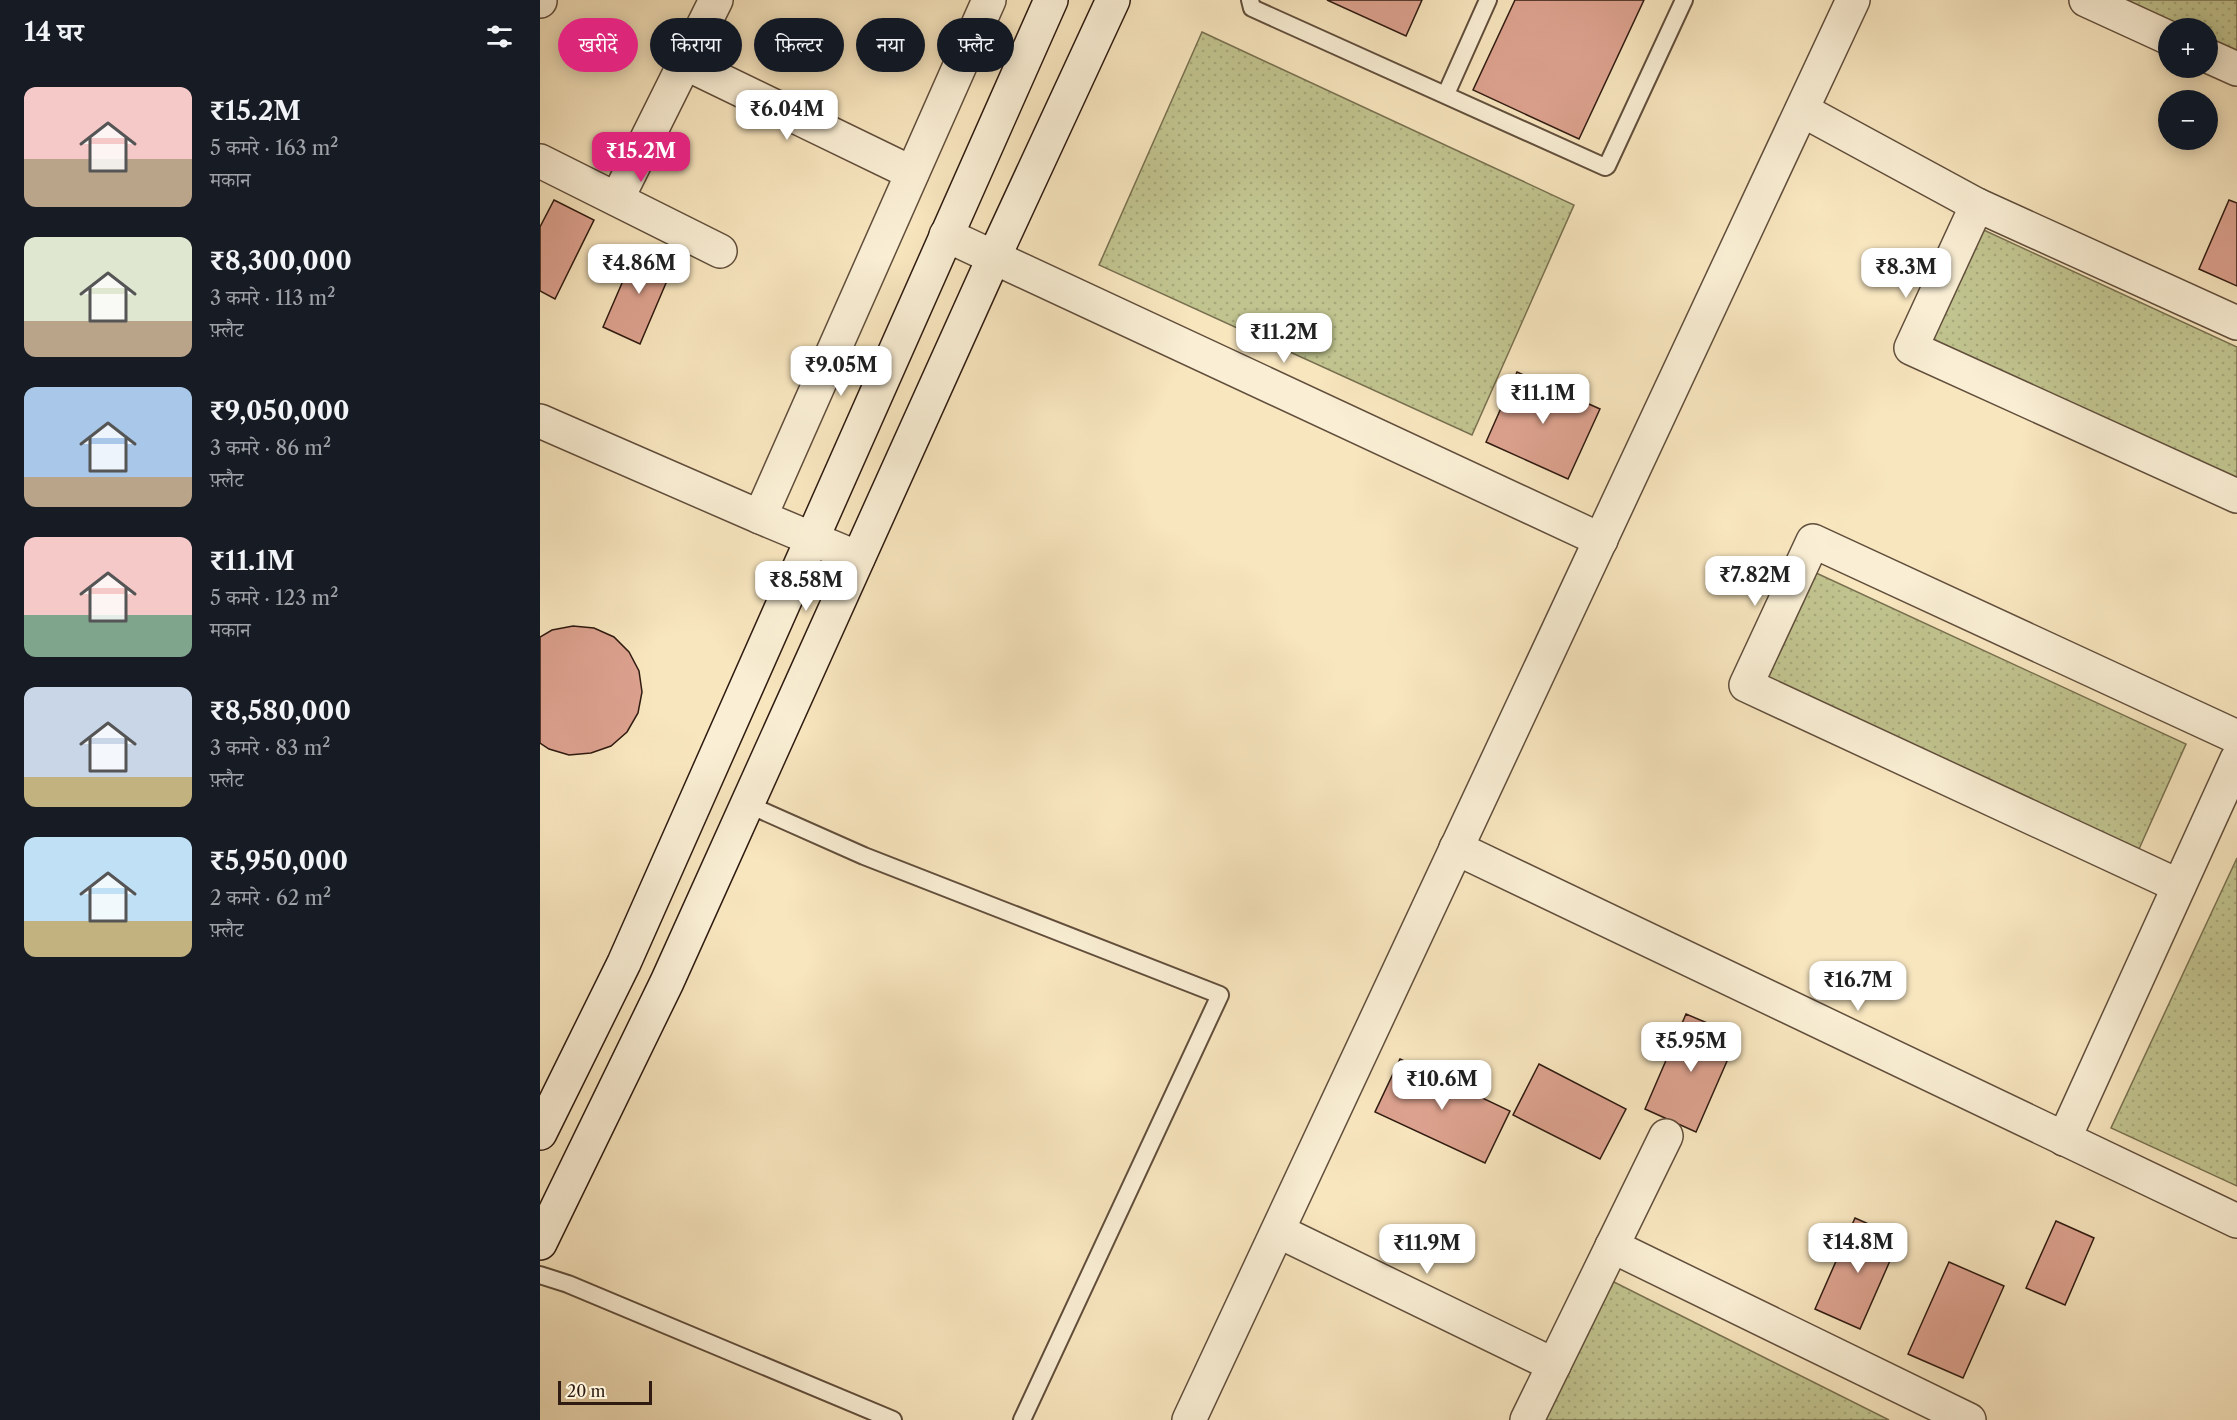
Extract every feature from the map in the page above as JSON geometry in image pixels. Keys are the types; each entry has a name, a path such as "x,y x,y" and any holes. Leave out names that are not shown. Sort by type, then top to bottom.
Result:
{"street":[{"path":"707,18 716,0"},
{"path":"760,517 989,0"},
{"path":"540,1133 624,963 1051,0"},
{"path":"540,1243 667,982 994,257 1113,0"},
{"path":"1189,1420 1853,0"},
{"path":"2086,0 2158,33"},
{"path":"2218,60 2237,69"},
{"path":"617,199 680,72"},
{"path":"704,72 912,173"},
{"path":"1802,110 1977,205 2237,323"},
{"path":"540,161 720,251"},
{"path":"1977,205 1911,348 2237,496"},
{"path":"946,235 1601,540"},
{"path":"540,421 858,558"},
{"path":"2179,886 1746,685 1814,541 2237,736"},
{"path":"2064,1139 2237,759"},
{"path":"1456,848 2237,1221"},
{"path":"1527,1420 1666,1136"},
{"path":"1278,1231 1554,1365"},
{"path":"1612,1246 1970,1420"}],"lane":[{"path":"1250,0 1252,8 1605,167 1684,0"},
{"path":"1446,94 1488,0"},
{"path":"747,804 864,856 1220,995 1022,1420"},
{"path":"540,1275 568,1284 893,1420"}],"green space":[{"path":"2107,0 2237,0 2237,58 2218,49 2218,18 2158,18 2158,22"},
{"path":"1202,32 1574,205 1472,435 1099,265"},
{"path":"1975,226 2237,347 2237,479 1927,337"},
{"path":"1814,572 2186,744 2135,858 1765,685"},
{"path":"2237,858 2237,1186 2111,1128"},
{"path":"1606,1278 1889,1420 1538,1420"}],"building":[{"path":"1327,0 1422,0 1406,36"},
{"path":"1515,0 1644,0 1579,139 1473,90"},
{"path":"554,200 594,220 555,299 540,291 540,227"},
{"path":"2229,200 2237,203 2237,286 2199,269"},
{"path":"638,246 675,262 640,344 603,327"},
{"path":"1517,372 1600,409 1568,479 1486,442"},
{"path":"573,626 594,628 614,637 629,652 639,671 642,692 638,713 627,732 611,746 591,753 569,755 549,749 540,743 540,637 552,630"},
{"path":"1686,1014 1738,1036 1696,1132 1645,1109"},
{"path":"1400,1059 1510,1111 1485,1163 1375,1112"},
{"path":"1539,1064 1626,1109 1600,1159 1513,1115"},
{"path":"1855,1218 1900,1238 1860,1329 1815,1309"},
{"path":"2056,1221 2094,1238 2065,1305 2026,1288"},
{"path":"1949,1262 2004,1286 1963,1378 1908,1354"}]}
